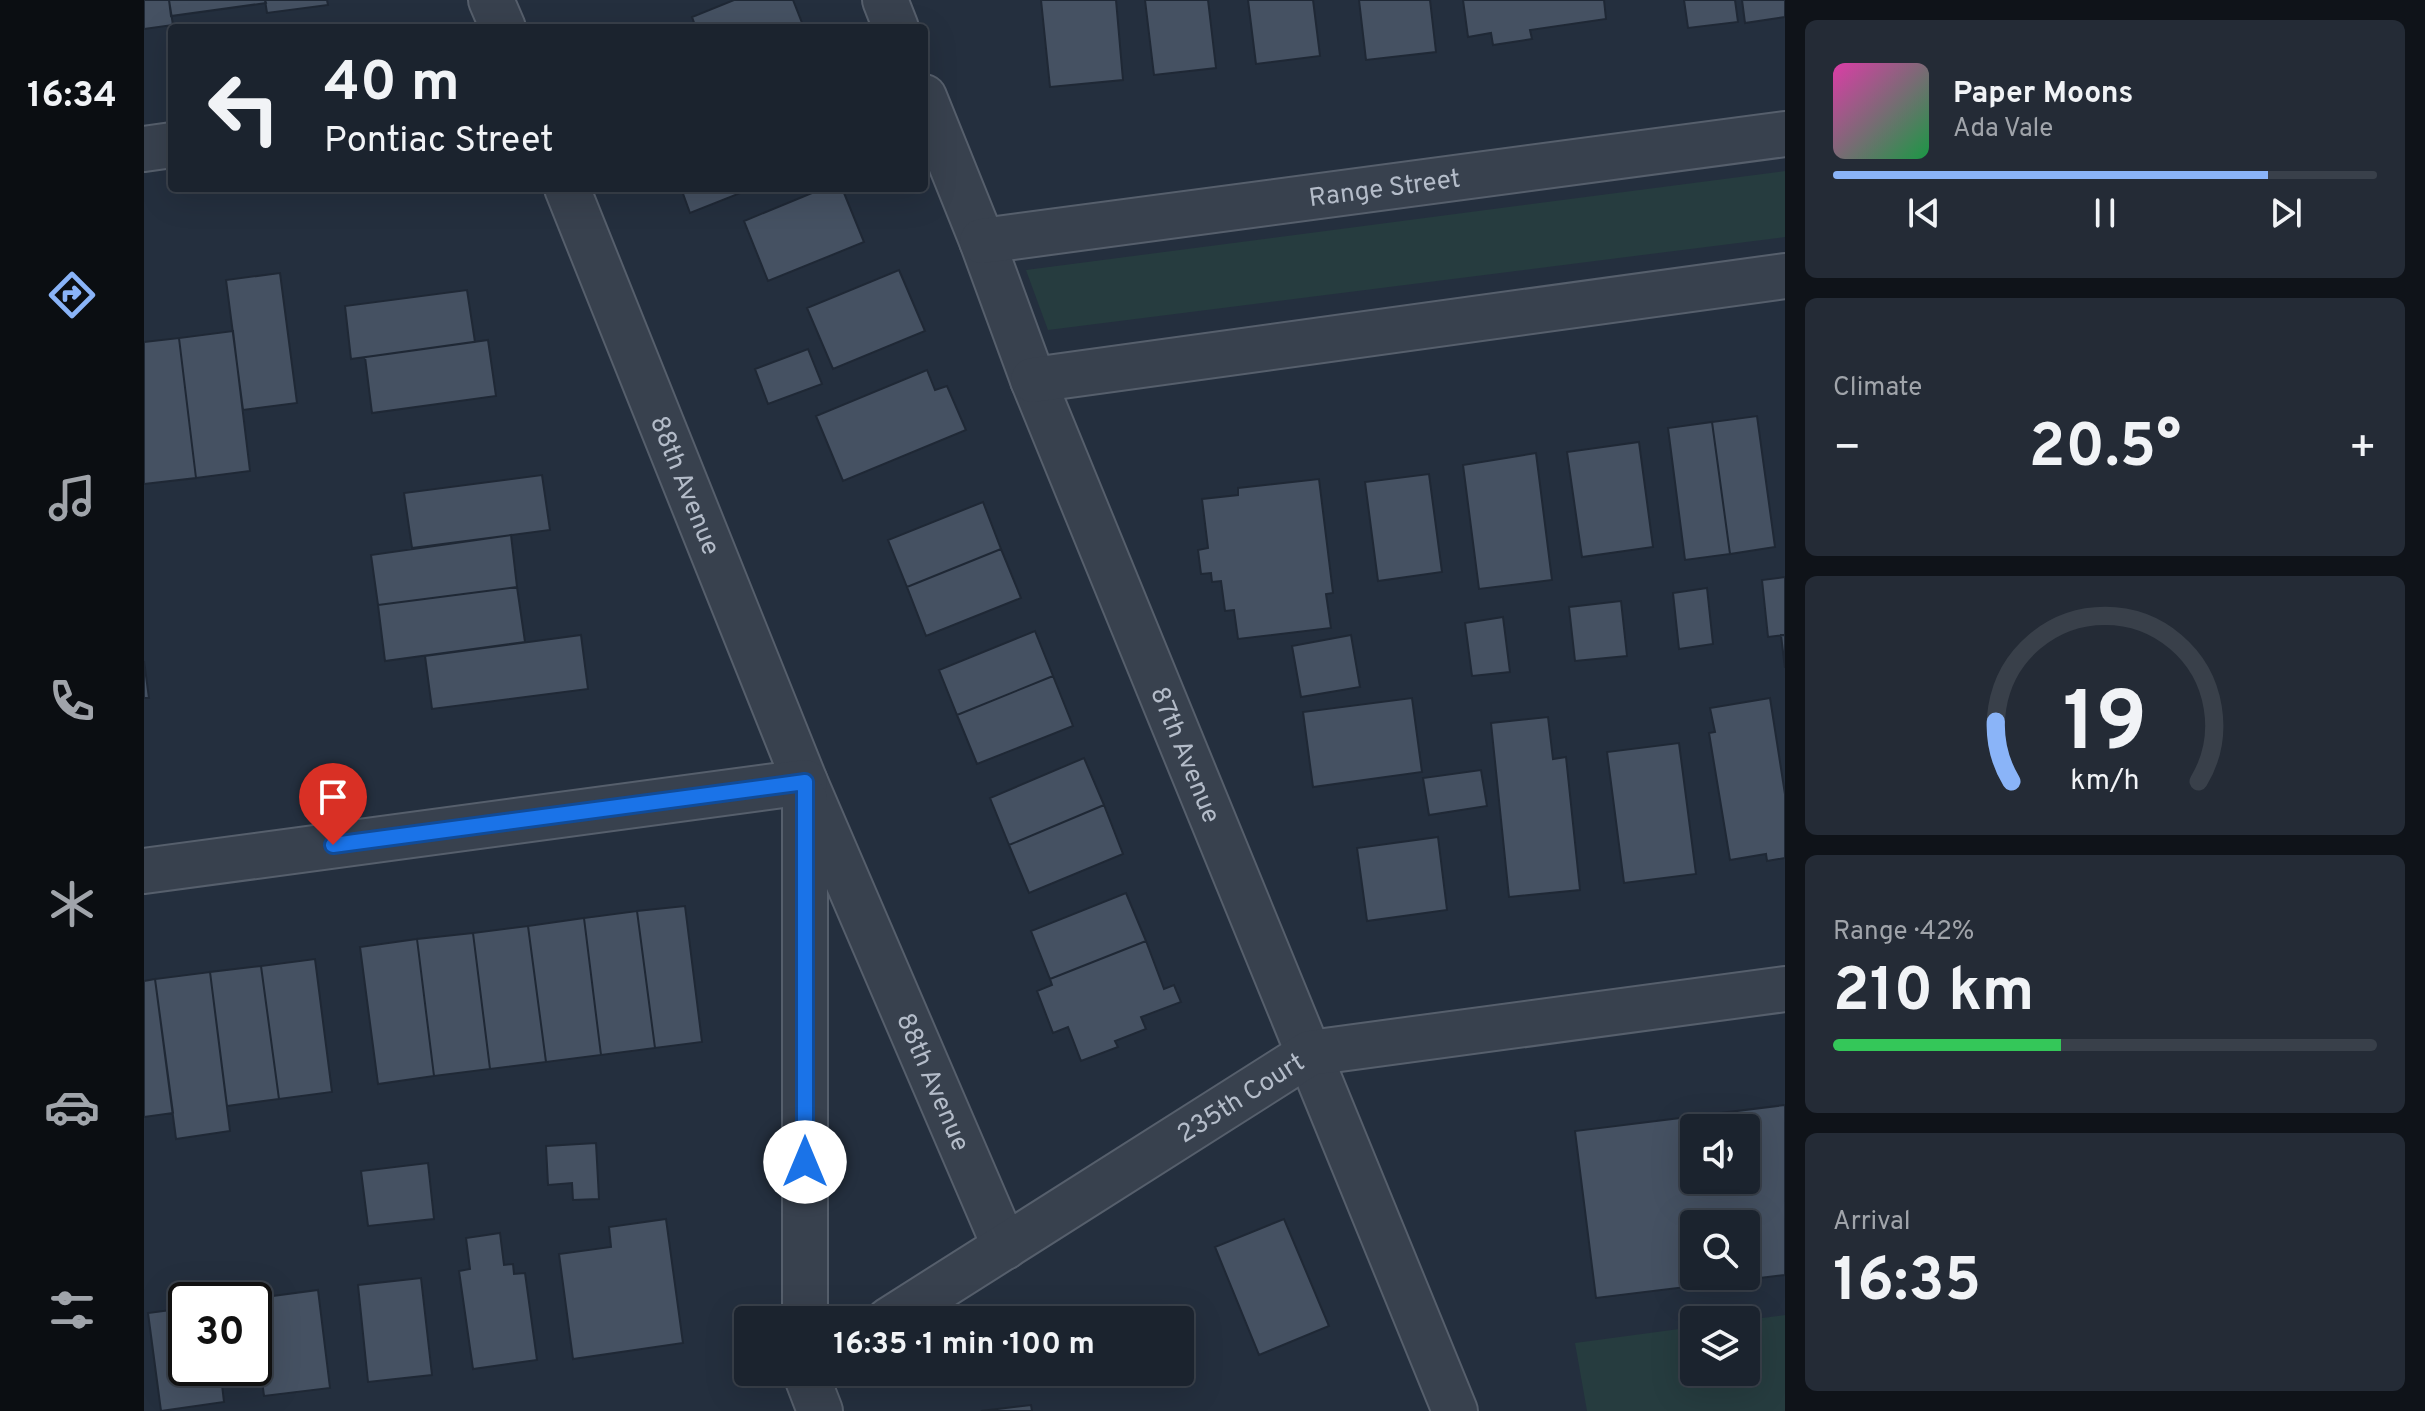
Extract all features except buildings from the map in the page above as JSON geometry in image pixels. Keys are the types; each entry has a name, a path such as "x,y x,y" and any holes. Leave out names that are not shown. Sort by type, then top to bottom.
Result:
{"street":[{"path":"491,0 501,24"},
{"path":"885,0 894,24"},
{"name":"87th Avenue","path":"928,107 1033,380 1455,1411"},
{"name":"Range Street","path":"982,241 1785,134"},
{"path":"144,149 168,146"},
{"name":"88th Avenue","path":"569,192 805,782 1005,1247"},
{"path":"1033,380 1785,276"},
{"path":"144,871 805,782"},
{"name":"88th Avenue","path":"805,782 805,1306"},
{"name":"235th Court","path":"911,1306 1310,1053 1785,989"},
{"path":"810,1386 820,1411"}],"green space":[{"path":"1785,171 1785,237 1048,330 1026,270"},
{"path":"1785,1315 1785,1411 1587,1411 1575,1343 1680,1329 1680,1386 1760,1386 1760,1318"}],"route":[{"path":"333,845 805,782 805,1162"}]}
